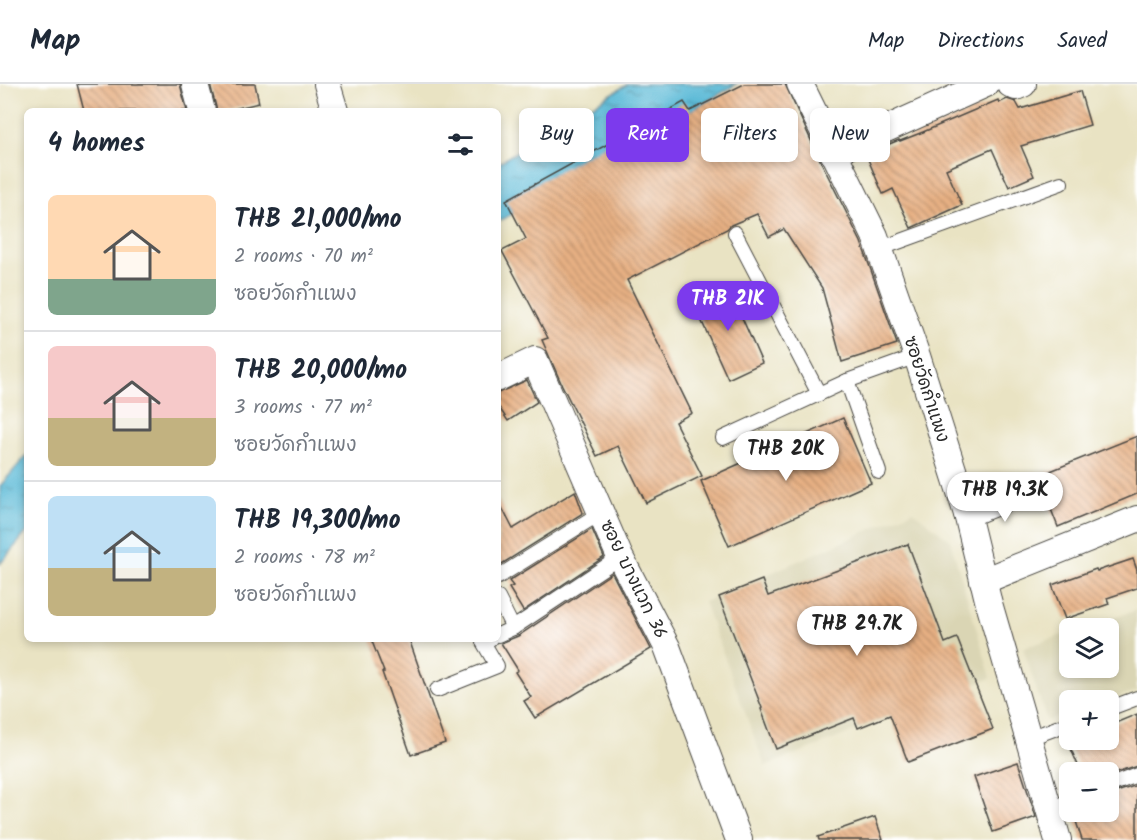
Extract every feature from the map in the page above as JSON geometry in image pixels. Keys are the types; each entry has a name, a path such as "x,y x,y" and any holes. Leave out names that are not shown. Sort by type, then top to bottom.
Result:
{"street":[{"path":"195,84 201,108"},
{"path":"327,84 334,108"},
{"name":"ซอยวัดกำแพง","path":"800,84 811,108"},
{"path":"890,127 986,84"},
{"path":"1010,84 1016,87 1023,84"},
{"name":"ซอยวัดกำแพง","path":"838,162 875,236 917,356 967,514 983,581 1027,738 1059,805 1053,839"},
{"name":"ซอย บางแวก 36","path":"501,377 535,360 620,557 667,647 739,840"},
{"path":"967,514 1026,490"},
{"path":"983,581 1137,519"}],"lane":[{"path":"879,249 1061,183"},
{"path":"735,233 819,394"},
{"path":"723,438 847,381 917,356"},
{"path":"847,381 879,472"},
{"path":"501,575 602,512"},
{"path":"501,634 620,557"},
{"path":"501,604 513,628"},
{"path":"438,690 497,666 483,642"},
{"path":"1119,705 1137,698"},
{"path":"1027,738 1059,727"},
{"path":"1119,782 1137,775"}],"shaded area":[{"path":"913,511 950,540 991,678 765,766 704,602"},
{"path":"1137,610 1137,691 1119,697 1119,690 1059,690 1059,717 1047,721 1023,648 1059,636 1059,678 1119,678 1119,618 1113,618"}],"water":[{"path":"628,84 737,84 689,112 689,108 606,108 606,160 501,220 501,161 519,150 519,162 594,162 594,108 589,108"},
{"path":"24,458 24,536 0,564 0,486"}],"building":[{"path":"77,84 180,84 186,108 83,108"},
{"path":"210,84 255,84 259,103 238,108 216,108"},
{"path":"744,84 785,84 796,108 701,108 701,162 798,162 798,112 810,138 810,162 821,162 861,242 897,344 842,362 822,288 784,229 769,237 757,214 731,225 627,280 692,413 675,422 702,476 646,503 618,446 597,456 562,385 542,340 548,338 502,251 526,239 506,200 575,162 594,162 594,152 606,145 606,162 689,162 689,110"},
{"path":"1080,91 1090,125 1021,146 1034,176 1009,187 992,149 946,169 962,205 911,228 893,189 883,194 869,162 890,162 890,144 998,100 999,103 1007,99 1016,102 1020,109"},
{"path":"684,102 688,108 673,108"},
{"path":"728,286 762,363 728,379 693,302"},
{"path":"527,380 537,402 508,421 501,410 501,392"},
{"path":"843,418 871,483 729,546 701,481"},
{"path":"1137,436 1137,494 1058,527 1038,476"},
{"path":"575,491 583,513 501,564 501,506 513,529"},
{"path":"592,529 604,557 523,611 509,588 513,586 509,581"},
{"path":"908,544 945,643 957,638 993,729 908,762 890,715 858,728 854,718 776,749 719,597 762,580 768,596"},
{"path":"1133,559 1137,570 1137,588 1107,598 1109,604 1065,618 1052,585 1096,569 1097,571"},
{"path":"612,573 651,649 535,718 524,701 531,697 515,672 518,670 501,643 518,636"},
{"path":"372,642 410,642 445,743 411,755 382,672 384,672"},
{"path":"1137,714 1137,766 1119,772 1119,762 1077,762 1071,750 1119,750 1119,721"},
{"path":"1018,762 1036,817 993,832 974,777"},
{"path":"1137,785 1137,840 1082,840 1076,822 1119,822 1119,791"},
{"path":"875,817 883,840 819,840 818,837"}]}
